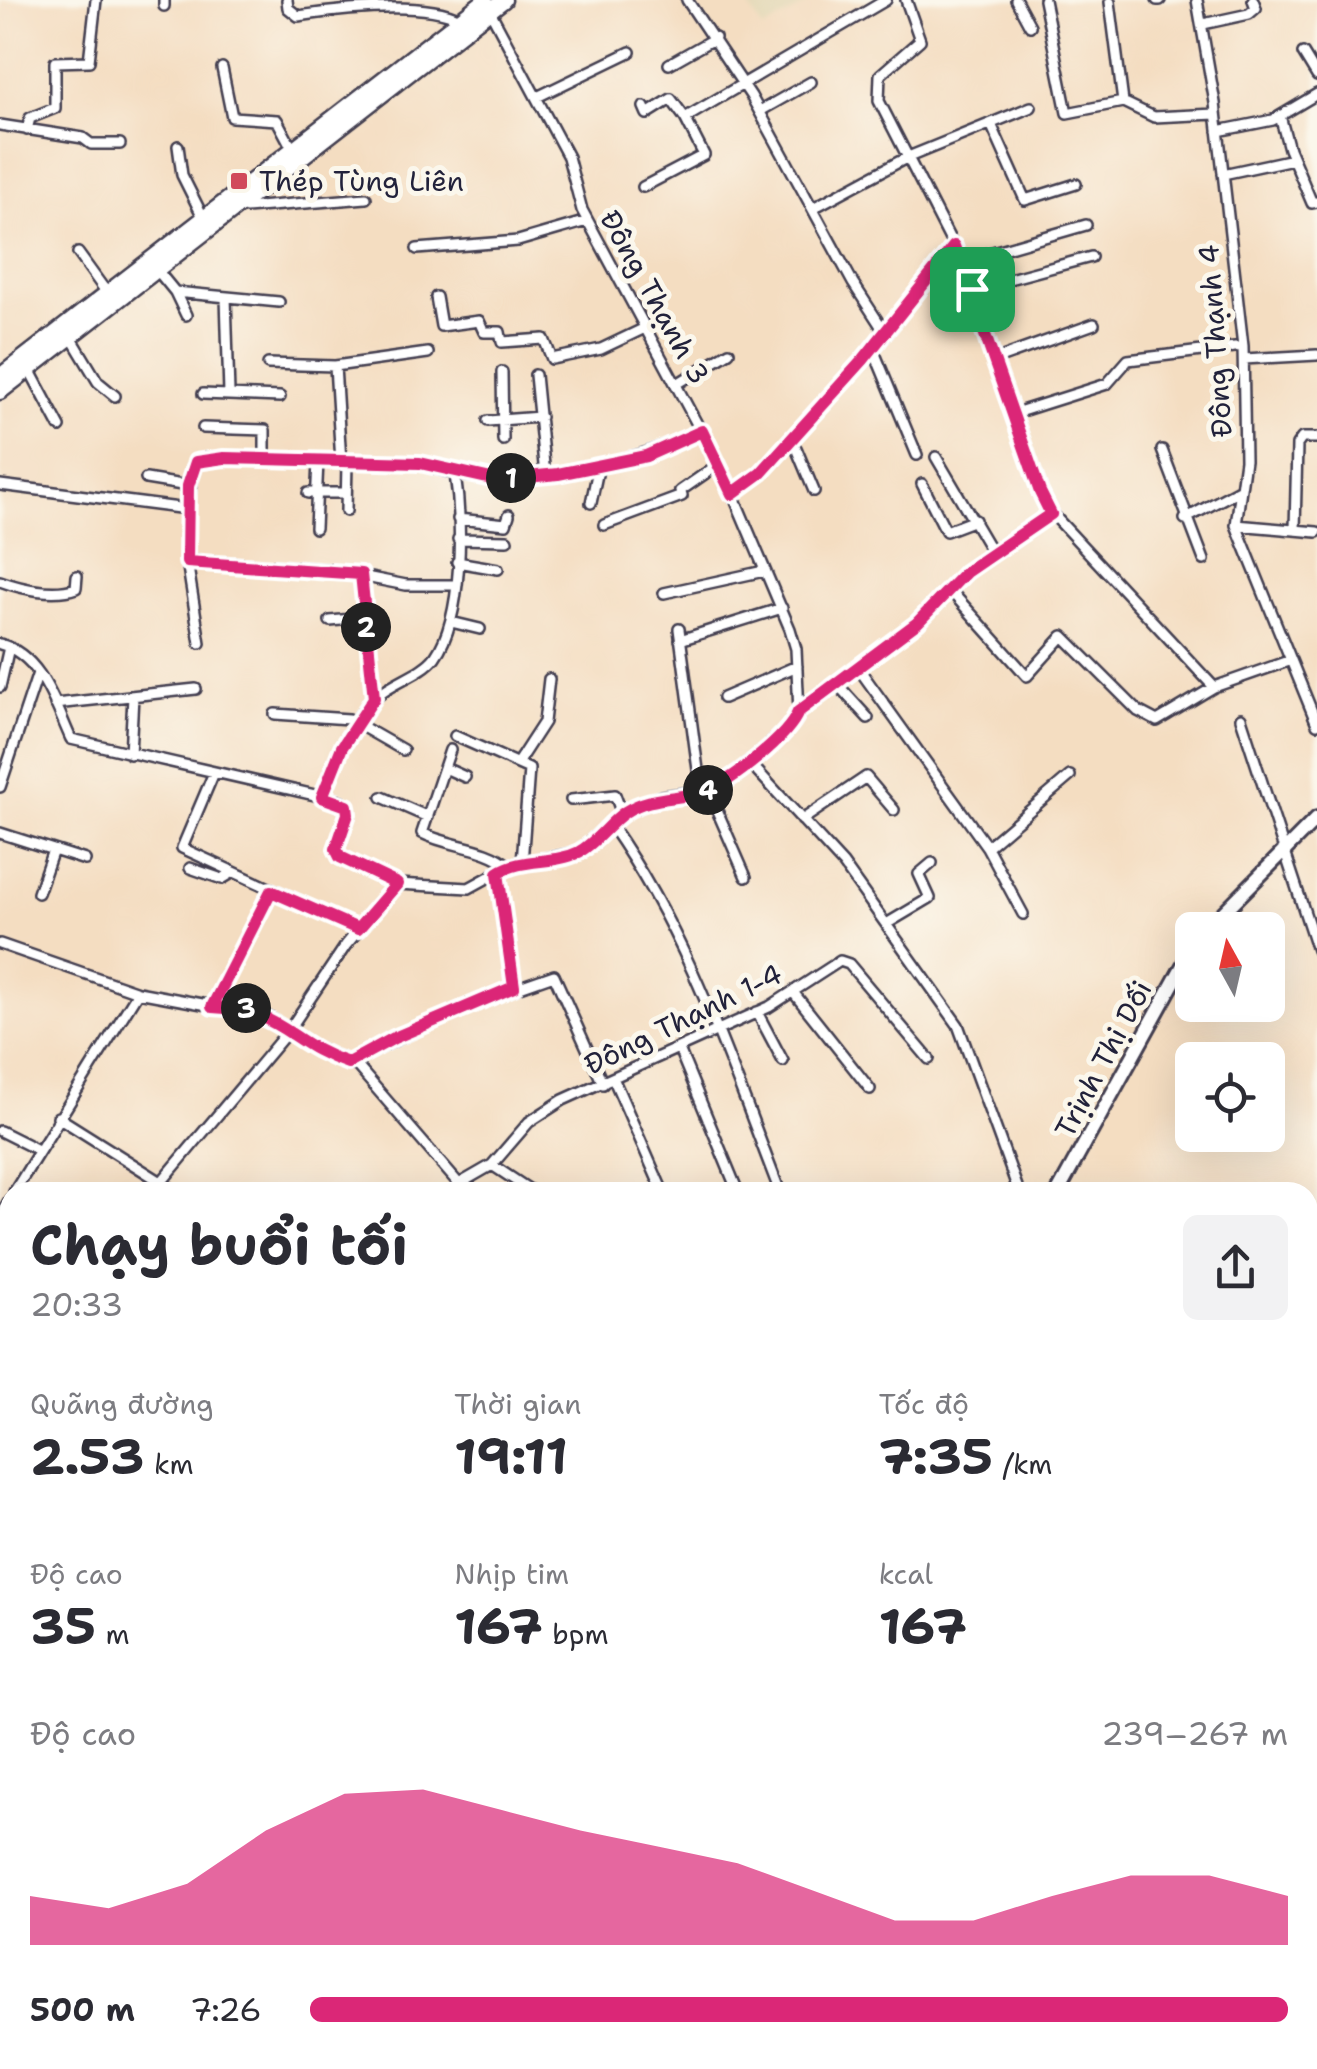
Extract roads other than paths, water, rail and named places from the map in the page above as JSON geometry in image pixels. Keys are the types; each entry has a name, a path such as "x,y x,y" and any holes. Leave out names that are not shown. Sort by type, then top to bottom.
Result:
{"main road":[{"path":"0,376 460,18 504,0"},
{"path":"0,392 242,204 485,5"},
{"path":"1223,912 1317,818"},
{"name":"Trịnh Thị Dối","path":"1066,1182 1175,980"}],"street":[{"path":"28,130 30,118 54,108 55,62 89,62 96,0"},
{"path":"287,0 292,14 416,9 448,12 460,18"},
{"path":"319,0 321,12"},
{"path":"688,0 716,38 760,112 816,207 853,283 886,334"},
{"path":"685,118 886,0"},
{"path":"906,0 920,40 893,60 878,85 879,102 961,261 1012,414 1051,514 1214,687"},
{"path":"1016,0 1030,26"},
{"path":"1044,0 1067,113 1123,102 1154,117 1215,114"},
{"name":"Đông Thạnh 4","path":"1197,0 1218,131 1244,359 1245,460 1236,525 1317,724"},
{"path":"1202,24 1249,14 1256,8 1252,0"},
{"path":"1110,2 1123,102"},
{"name":"Đông Thạnh 3","path":"485,5 568,158 588,221 719,464 782,608 796,650 798,712"},
{"path":"669,64 716,38"},
{"path":"537,97 630,52"},
{"path":"1302,53 1317,76"},
{"path":"222,68 232,117 278,120 293,150"},
{"path":"760,112 811,82"},
{"path":"1218,131 1280,116 1317,94"},
{"path":"643,187 704,155 672,99 647,114 644,107"},
{"path":"816,207 906,158 1031,108"},
{"path":"1280,116 1293,159 1312,202 1317,202"},
{"path":"991,124 1025,200 1076,184"},
{"path":"0,125 83,138 90,144 120,144"},
{"path":"178,146 182,176 204,219"},
{"path":"1223,174 1293,159"},
{"path":"242,204 246,208 366,198"},
{"path":"417,250 518,241 588,221"},
{"path":"961,261 1086,225"},
{"path":"732,494 761,473 886,334 954,246"},
{"path":"78,253 106,292"},
{"path":"972,289 1092,256"},
{"path":"157,270 175,292 186,315"},
{"path":"175,292 279,302"},
{"path":"226,297 229,394"},
{"path":"436,297 441,326 480,321 484,332 500,332 502,342 544,339 552,358 601,349 645,328"},
{"path":"994,360 1094,324"},
{"path":"71,337 98,382 115,396"},
{"path":"1012,414 1107,384 1128,360 1243,346"},
{"path":"873,348 917,454"},
{"path":"677,384 729,352"},
{"path":"268,364 335,366 428,353"},
{"path":"1244,359 1317,355"},
{"path":"335,366 346,511"},
{"path":"29,369 60,427"},
{"path":"502,372 502,440"},
{"path":"535,375 544,475"},
{"path":"203,394 280,397"},
{"path":"488,420 540,417"},
{"path":"203,428 265,430 265,459"},
{"path":"200,643 187,562 188,486 196,462 206,458 420,463 455,474 496,480 646,456 702,431"},
{"path":"1294,530 1297,445 1302,438 1317,438"},
{"path":"788,441 796,448 814,491"},
{"path":"1162,450 1185,519 1204,560"},
{"path":"936,457 993,554"},
{"path":"316,528 312,493 318,461"},
{"path":"604,525 668,504 682,496 680,490 689,480 719,464"},
{"path":"591,502 599,465"},
{"path":"322,797 342,747 374,698 434,660 451,622 458,539 455,474"},
{"path":"146,479 188,486"},
{"path":"922,484 946,531 975,520"},
{"path":"0,486 187,510"},
{"path":"1185,519 1239,490"},
{"path":"312,493 345,492"},
{"path":"0,687 5,646 31,661 71,739 347,806 336,849 340,857 397,884 470,888 509,866 578,852 622,814 662,796 704,791 750,762 795,721 798,712 917,623 949,589 993,554 1051,514"},
{"path":"458,519 506,524 509,515"},
{"path":"1236,525 1317,532"},
{"path":"458,539 506,540"},
{"path":"187,562 361,574 406,586 456,585"},
{"path":"457,562 498,569"},
{"path":"664,593 764,571"},
{"path":"361,574 374,698"},
{"path":"0,581 19,588 67,591 76,588 77,576"},
{"path":"949,589 1027,676 1064,636 1109,684 1157,721 1214,687 1291,660"},
{"path":"746,877 704,791 680,634 782,608"},
{"path":"330,621 364,618"},
{"path":"451,622 480,629"},
{"path":"723,698 797,666"},
{"path":"859,669 987,847 1023,914"},
{"path":"0,786 38,673"},
{"path":"518,762 544,722 550,679"},
{"path":"838,685 868,718"},
{"path":"55,704 196,689"},
{"path":"130,754 133,696"},
{"path":"275,714 358,722 403,750"},
{"path":"1241,718 1317,950"},
{"path":"455,736 472,747 529,769 522,863"},
{"path":"450,750 422,833 501,858 509,866"},
{"path":"750,762 888,922 966,1040 1016,1182"},
{"path":"445,768 465,778"},
{"path":"213,774 182,848 358,929"},
{"path":"802,820 866,776 894,810"},
{"path":"987,847 1070,776"},
{"path":"571,800 615,795 622,814"},
{"path":"382,796 428,817"},
{"path":"612,826 642,870 689,957 776,1182"},
{"path":"0,832 85,860"},
{"path":"38,892 53,850"},
{"path":"888,922 930,898 919,874 932,862"},
{"path":"190,868 222,879 232,872"},
{"path":"498,873 514,987"},
{"path":"58,1117 161,1181 289,1030 358,929 397,884"},
{"path":"212,1007 271,891"},
{"path":"0,944 138,992 212,1007 246,1008 289,1030 357,1066 461,1182"},
{"name":"Đông Thạnh 1-4","path":"464,1182 492,1165 530,1122 563,1100 757,1012 840,961 849,964 929,1059"},
{"path":"348,1063 394,1038 514,987 554,975 603,1084"},
{"path":"20,1182 138,992"},
{"path":"792,992 870,1089"},
{"path":"757,1012 783,1061"},
{"path":"679,1049 734,1182"},
{"path":"614,1080 658,1182"},
{"path":"0,1131 38,1150"},
{"path":"492,1165 518,1182"}],"place":[{"name":"Thép Tùng Liên","path":"239,181"}]}
